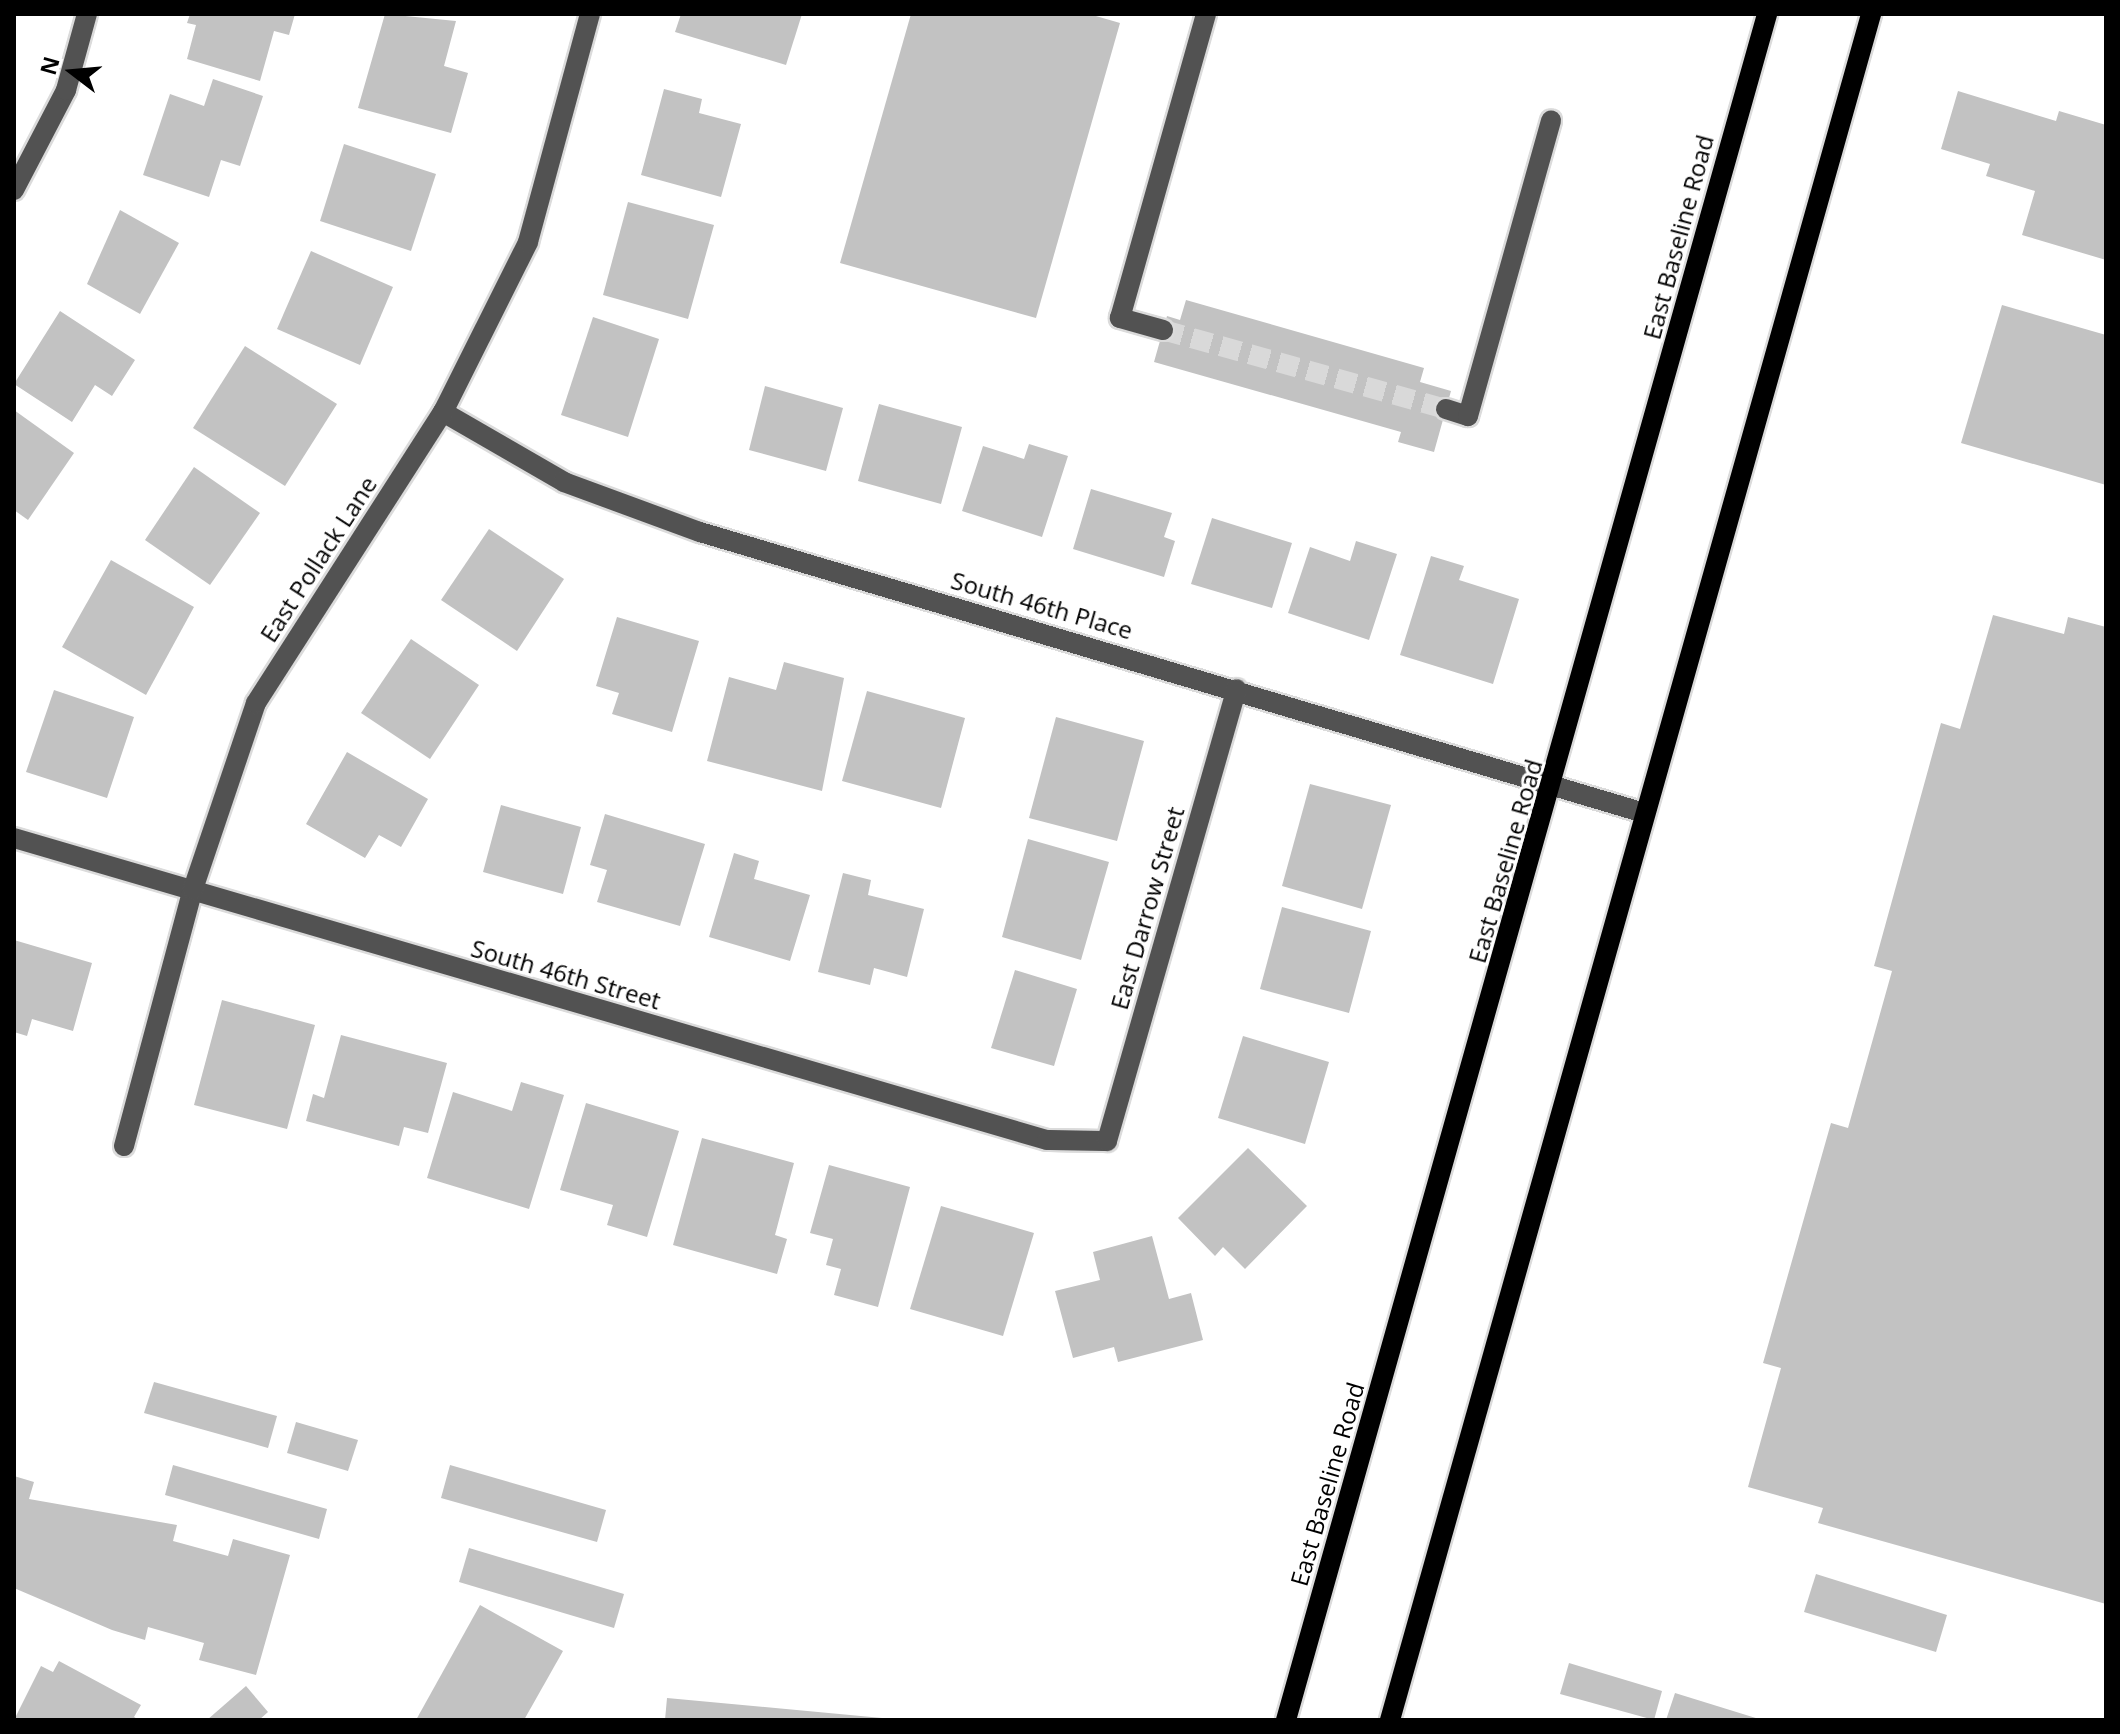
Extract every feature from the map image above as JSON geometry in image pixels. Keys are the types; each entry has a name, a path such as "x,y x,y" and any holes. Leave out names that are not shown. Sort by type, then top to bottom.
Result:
{"main road":[{"name":"East Baseline Road","path":"1286,1720 1555,786 1767,14"},
{"path":"1390,1720 1641,812 1871,14"}],"street":[{"path":"14,190 66,90 87,14"},
{"name":"East Pollack Lane","path":"124,1146 193,889 256,703 443,412 528,242 590,14"},
{"path":"1163,330 1120,318 1206,14"},
{"path":"1446,409 1468,416 1551,120"},
{"name":"South 46th Place","path":"443,412 564,482 700,532 1237,689 1641,812"},
{"name":"East Darrow Street","path":"1107,1141 1237,689"},
{"name":"South 46th Street","path":"14,838 1047,1140 1107,1141"}],"building":[{"path":"190,14 295,14 289,35 274,31 260,81 187,59 196,25 187,23"},
{"path":"385,14 456,21 444,66 468,73 451,133 358,108"},
{"path":"681,14 802,14 786,65 675,32"},
{"path":"911,14 1089,14 1120,23 1036,318 840,263"},
{"path":"213,79 263,96 240,166 221,160 209,197 143,175 170,94 204,106"},
{"path":"664,89 702,99 699,113 741,124 721,197 641,175"},
{"path":"1958,91 2056,121 2059,111 2106,125 2106,260 2022,235 2035,191 1986,176 1990,164 1941,149"},
{"path":"344,144 436,174 411,251 320,221"},
{"path":"628,202 714,225 688,319 603,295"},
{"path":"120,210 179,243 140,314 87,284"},
{"path":"311,251 393,287 360,365 277,329"},
{"path":"1186,300 1424,368 1420,382 1451,391 1434,452 1398,442 1401,432 1154,362 1167,316 1180,320"},
{"path":"2002,305 2106,335 2106,485 1961,443"},
{"path":"60,311 135,360 112,396 95,385 72,422 14,384"},
{"path":"593,317 659,339 628,437 561,415"},
{"path":"245,346 337,404 285,486 193,428"},
{"path":"765,386 843,408 826,471 749,450"},
{"path":"879,404 962,427 941,504 858,481"},
{"path":"14,410 74,453 28,520 14,510"},
{"path":"1029,444 1068,456 1042,537 962,511 983,446 1024,459"},
{"path":"194,467 260,513 210,585 145,540"},
{"path":"1091,489 1172,513 1164,537 1175,541 1164,577 1073,549"},
{"path":"1212,518 1292,543 1272,608 1191,584"},
{"path":"489,529 564,579 517,651 441,600"},
{"path":"1356,541 1397,554 1369,640 1288,613 1310,547 1350,561"},
{"path":"1431,556 1464,566 1459,580 1519,599 1493,684 1400,655"},
{"path":"111,560 194,607 146,695 62,647"},
{"path":"1993,615 2064,634 2068,617 2106,627 2106,1604 1818,1523 1823,1508 1748,1487 1781,1368 1763,1363 1831,1123 1848,1128 1892,971 1874,966 1941,723 1960,729"},
{"path":"617,617 699,641 672,732 612,714 619,693 596,686"},
{"path":"411,639 479,685 430,759 361,713"},
{"path":"784,662 844,678 822,791 707,761 729,677 776,690"},
{"path":"54,690 134,717 107,798 26,772"},
{"path":"867,691 965,718 941,808 842,781"},
{"path":"1056,717 1144,741 1117,841 1029,818"},
{"path":"347,752 428,799 401,847 379,835 365,858 306,824"},
{"path":"1310,784 1391,805 1362,909 1282,886"},
{"path":"501,805 581,827 563,894 483,872"},
{"path":"605,814 705,844 680,926 597,902 607,870 590,865"},
{"path":"1028,839 1109,862 1081,960 1002,937"},
{"path":"734,853 759,861 754,879 810,895 790,961 709,937"},
{"path":"843,873 871,880 868,895 924,909 907,977 874,968 870,985 818,972"},
{"path":"1282,907 1371,931 1349,1013 1260,989"},
{"path":"14,940 92,963 73,1031 32,1019 27,1036 14,1032"},
{"path":"1015,970 1077,989 1054,1066 991,1048"},
{"path":"222,1000 315,1025 287,1129 194,1105"},
{"path":"341,1035 447,1063 428,1133 404,1127 399,1146 306,1121 313,1094 324,1098"},
{"path":"1243,1036 1329,1062 1305,1144 1218,1118"},
{"path":"521,1082 564,1095 529,1209 427,1178 453,1092 512,1111"},
{"path":"586,1103 679,1131 647,1237 607,1225 613,1205 560,1190"},
{"path":"702,1138 794,1163 775,1235 787,1239 777,1274 673,1245"},
{"path":"1248,1148 1307,1206 1245,1269 1223,1247 1215,1256 1178,1218"},
{"path":"829,1165 910,1187 878,1307 834,1295 841,1269 826,1265 833,1239 810,1233"},
{"path":"941,1206 1034,1233 1003,1336 910,1309"},
{"path":"1152,1236 1169,1299 1191,1293 1203,1340 1118,1362 1114,1347 1073,1358 1055,1291 1100,1280 1093,1252"},
{"path":"154,1382 277,1416 268,1448 144,1413"},
{"path":"296,1422 358,1440 348,1471 287,1453"},
{"path":"173,1465 327,1509 319,1539 165,1495"},
{"path":"450,1465 606,1510 597,1542 441,1498"},
{"path":"14,1476 34,1482 29,1499 177,1525 173,1541 228,1556 233,1539 290,1555 256,1675 199,1660 204,1643 148,1627 145,1640 112,1630 14,1588"},
{"path":"469,1548 624,1594 614,1628 459,1582"},
{"path":"1816,1574 1947,1615 1936,1652 1804,1612"},
{"path":"480,1605 563,1651 524,1720 416,1720"},
{"path":"59,1661 141,1705 134,1717 139,1720 14,1720 41,1666 53,1672"},
{"path":"1569,1663 1662,1691 1654,1720 1560,1694"},
{"path":"246,1686 268,1712 259,1720 207,1720"},
{"path":"1675,1693 1759,1719 1759,1720 1666,1720"},
{"path":"667,1698 882,1718 882,1720 665,1720"}],"tunnel":[{"path":"1163,330 1446,409"}]}
